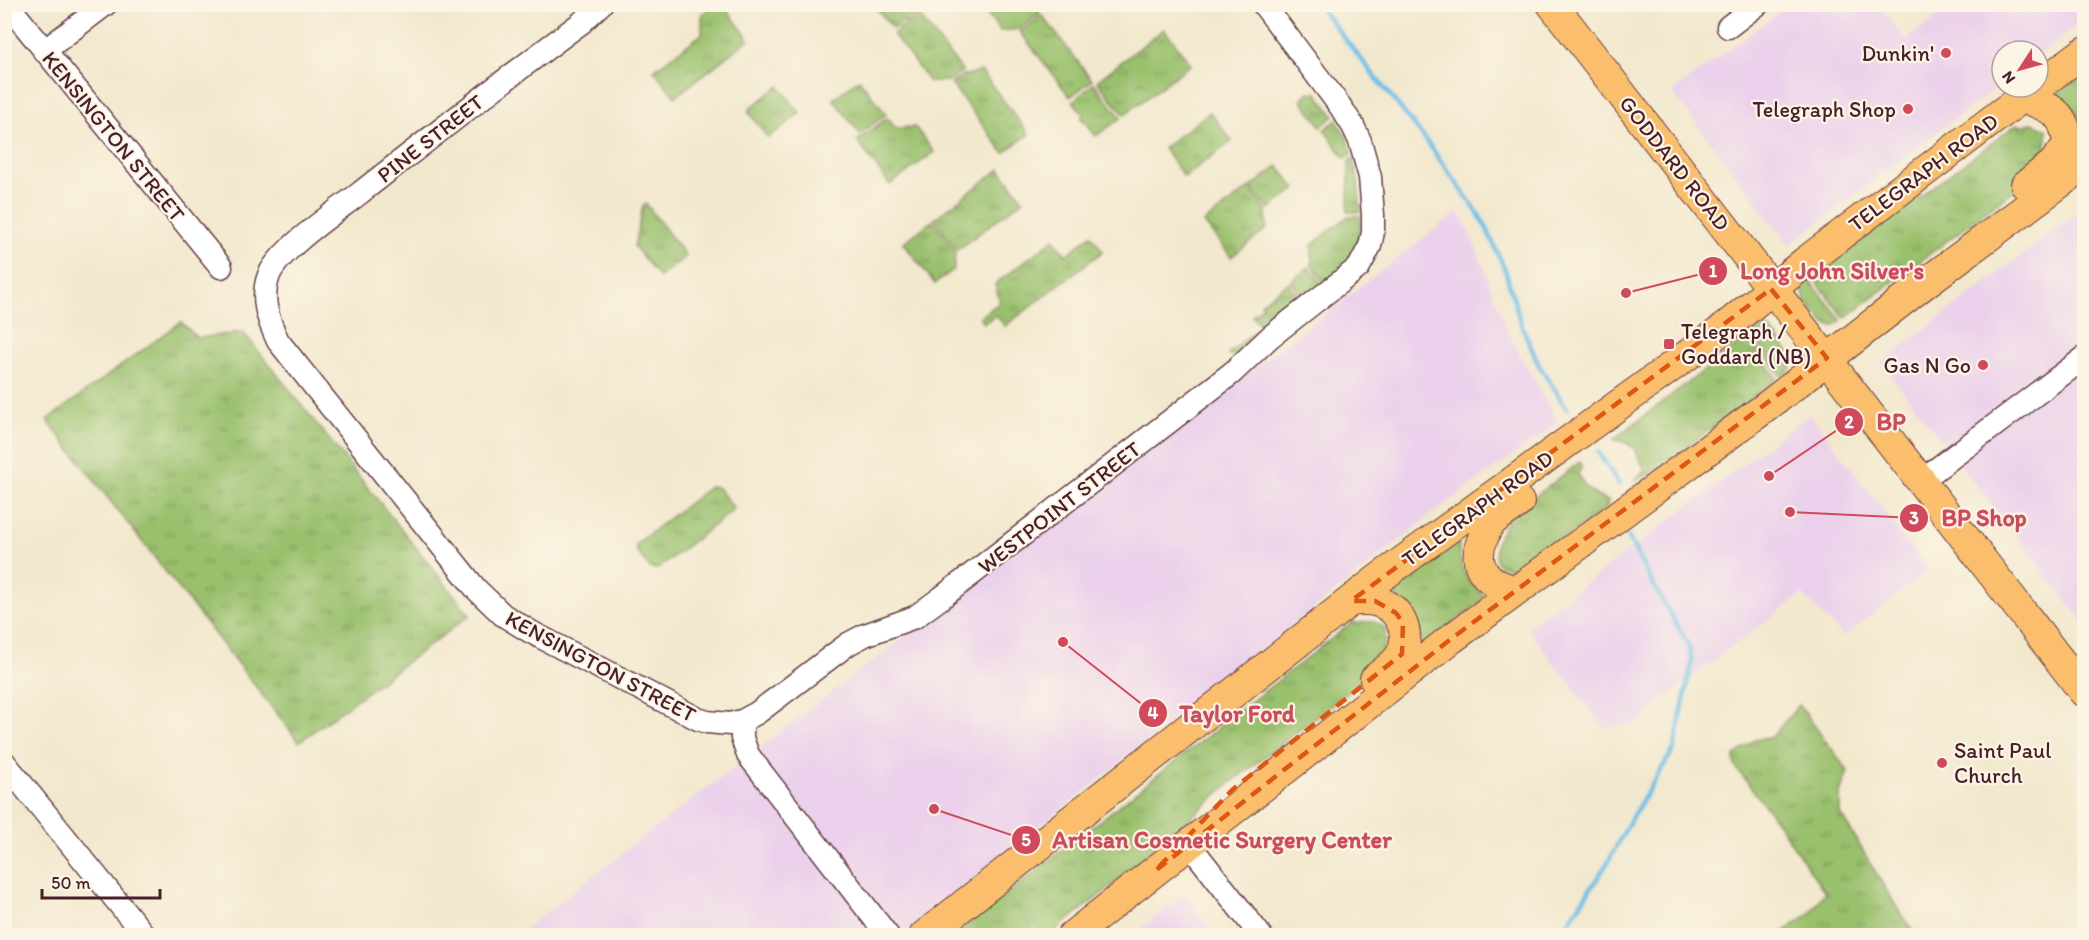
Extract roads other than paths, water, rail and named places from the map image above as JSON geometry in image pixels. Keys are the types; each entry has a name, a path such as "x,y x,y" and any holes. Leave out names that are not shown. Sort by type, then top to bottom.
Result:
{"main road":[{"name":"GODDARD ROAD","path":"1552,4 2085,692"},
{"name":"TELEGRAPH ROAD","path":"2050,77 2085,52"},
{"name":"TELEGRAPH ROAD","path":"924,936 1351,601 1731,323 1771,289 2020,99"},
{"path":"1868,327 1882,295 2053,164 2068,145 2067,128 2062,118 2041,99"},
{"path":"1072,936 1442,646 1774,400 2085,165"},
{"path":"1516,591 1500,587 1487,577 1479,563 1478,549 1489,525 1724,347 1731,323"},
{"path":"1155,871 1210,809 1402,654 1405,637 1403,623 1396,613 1388,606 1375,601 1351,601"}],"street":[{"name":"KENSINGTON STREET","path":"7,4 221,267"},
{"path":"44,51 106,4"},
{"name":"PINE STREET","path":"268,280 270,273 283,255 310,232 509,76 581,23 601,4"},
{"name":"WESTPOINT STREET","path":"742,721 848,644 915,616 941,598 1232,373 1270,337 1359,267 1370,246 1373,215 1370,177 1360,141 1341,106 1263,4"},
{"path":"1728,27 1758,4"},
{"name":"KENSINGTON STREET","path":"268,280 265,306 278,341 491,605 531,632 698,719 720,724 742,721"},
{"path":"1922,480 2085,357"},
{"path":"742,721 742,738 748,755 888,936"},
{"path":"4,762 145,936"},
{"path":"1190,844 1261,936"}],"waterway":[{"path":"55,29 86,4"},
{"path":"1317,4 1425,139 1476,210 1505,270 1521,324 1539,365 1567,409"},
{"path":"1598,452 1619,484"},
{"path":"1562,936 1674,749 1692,661 1689,646 1628,537"}],"place":[{"name":"Dunkin'","path":"1946,53"},
{"name":"Telegraph Shop","path":"1908,109"},
{"name":"Long John Silver's","path":"1626,293"},
{"name":"Telegraph / Goddard (NB)","path":"1669,344"},
{"name":"Gas N Go","path":"1983,365"},
{"name":"BP","path":"1769,476"},
{"name":"BP Shop","path":"1790,512"},
{"name":"Taylor Ford","path":"1063,642"},
{"name":"Saint Paul Church","path":"1942,763"},
{"name":"Artisan Cosmetic Surgery Center","path":"934,809"}]}
